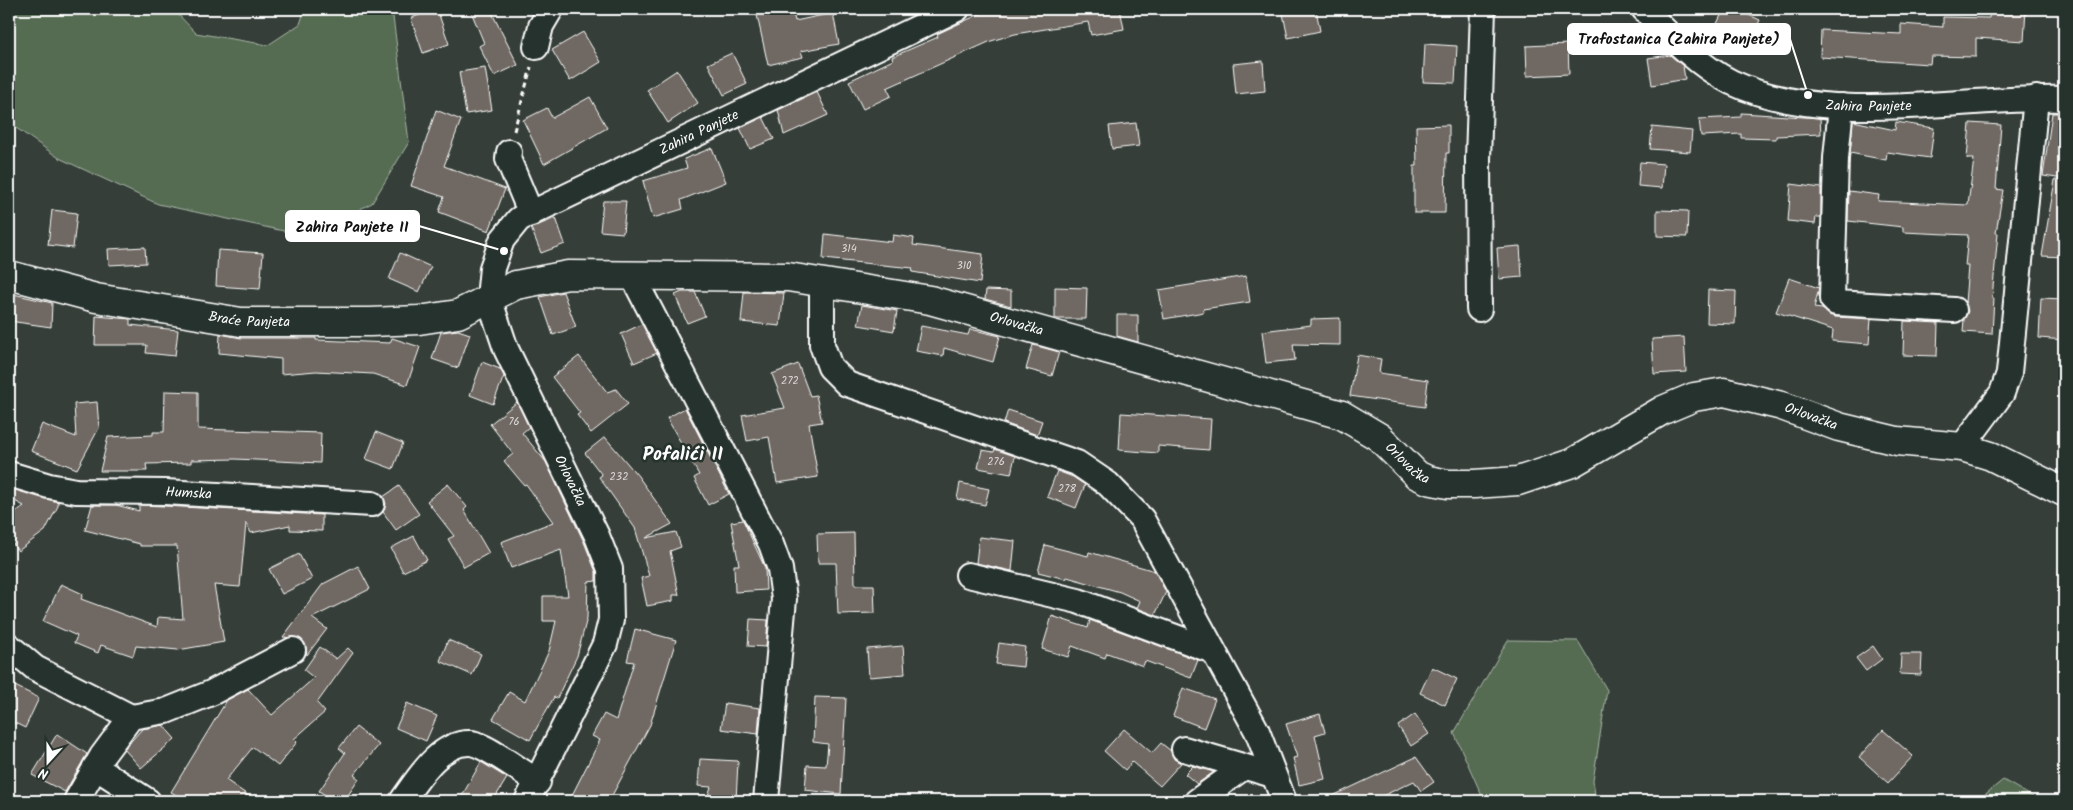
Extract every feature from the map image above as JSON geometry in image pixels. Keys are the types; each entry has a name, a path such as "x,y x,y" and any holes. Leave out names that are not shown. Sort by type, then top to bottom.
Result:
{"street":[{"path":"536,47 541,26 551,9"},
{"name":"Zahira Panjete","path":"489,298 492,268 502,240 520,219 957,9"},
{"path":"1479,309 1478,159 1483,9"},
{"name":"Zahira Panjete","path":"1644,9 1681,48 1730,82 1774,98 1841,106 1929,106 2036,98 2064,99"},
{"path":"1962,447 2002,394 2009,373 2036,98"},
{"path":"1841,106 1836,158 1832,299 1836,303 1954,310"},
{"path":"509,152 508,159 531,214"},
{"name":"Braće Panjeta","path":"9,275 96,298 241,322 419,320 458,314 489,298"},
{"name":"Orlovačka","path":"533,792 605,644 611,620 612,588 610,569 597,536 506,349 489,298 516,285 540,279 568,275 788,277 930,300 1342,415 1379,437 1417,475 1428,480 1448,484 1518,481 1572,463 1663,410 1694,397 1724,392 1782,406 1839,427 1897,441 1962,447 1991,456 2064,492"},
{"path":"633,276 735,471 771,544 780,569 784,599 766,801"},
{"path":"822,283 822,345 830,367 847,384 1077,463 1108,484 1142,519 1257,730 1284,801"},
{"name":"Humska","path":"9,474 49,486 76,491 165,492 372,504"},
{"path":"968,575 1078,601 1213,651"},
{"path":"9,646 35,668 131,716 166,711 210,693 293,650"},
{"path":"76,801 96,766 131,716"},
{"path":"402,801 439,755 458,745 472,743 507,761 533,792"},
{"path":"1184,749 1273,775"},
{"path":"96,766 148,801"},
{"path":"1197,801 1244,767"}],"path":[{"path":"509,152 536,47"}],"green space":[{"path":"9,9 173,9 196,33 268,45 300,24 305,9 392,9 409,142 372,203 307,236 158,204 59,158 9,123"},
{"path":"1508,640 1578,641 1607,690 1593,781 1596,801 1478,801 1482,796 1454,733"},
{"path":"2003,780 2040,801 1977,801"}],"building":[{"path":"437,9 449,44 423,53 411,18"},
{"path":"470,9 490,9 518,65 494,76 479,46 484,43"},
{"path":"792,9 795,21 833,13 839,44 801,51 803,57 768,65 757,15"},
{"path":"997,9 1120,9 1124,29 1091,35 1088,22 1015,34 991,41 887,88 891,96 863,109 849,81 893,60 892,57 938,37 937,34 984,12"},
{"path":"1282,9 1316,9 1320,31 1288,38"},
{"path":"1724,9 1735,9 1760,20 1748,46 1714,30"},
{"path":"1990,9 2026,9 2024,41 1976,38 1976,57 1931,56 1930,64 1820,57 1821,30 1901,34 1901,24 1943,27 1943,17 1989,18"},
{"path":"583,32 601,62 570,81 552,50"},
{"path":"1425,44 1457,46 1455,83 1423,82"},
{"path":"1568,44 1569,74 1527,76 1526,46"},
{"path":"732,53 747,84 724,95 708,64"},
{"path":"1670,55 1683,66 1685,79 1652,85 1648,58"},
{"path":"1263,61 1265,91 1236,94 1233,64"},
{"path":"485,68 492,110 466,114 459,72"},
{"path":"677,70 698,103 668,123 647,90"},
{"path":"817,92 828,115 784,135 778,110"},
{"path":"590,97 607,128 544,164 523,120 547,108 552,118"},
{"path":"436,110 461,120 444,166 505,189 489,231 439,212 444,197 411,186"},
{"path":"1741,113 1820,118 1821,134 1776,136 1776,139 1741,138 1741,134 1701,136 1699,119 1741,117"},
{"path":"2052,113 2064,113 2064,179 2043,176"},
{"path":"763,117 774,139 750,149 740,128"},
{"path":"1853,121 1895,130 1896,122 1934,128 1930,158 1887,152 1886,160 1850,153"},
{"path":"1136,123 1139,146 1112,149 1109,126"},
{"path":"1970,123 2001,125 1996,189 2003,190 1996,233 1998,233 1992,298 1994,298 1992,334 1963,332 1964,319 1968,311 1965,303 1968,266 1965,266 1968,235 1903,232 1903,227 1848,221 1849,191 1879,195 1878,201 1968,205 1974,159 1967,159"},
{"path":"1449,125 1449,153 1446,153 1445,213 1414,213 1414,166 1417,166 1416,126"},
{"path":"1652,127 1692,131 1690,152 1650,149"},
{"path":"712,148 726,182 681,200 683,209 653,218 643,181 687,168 684,159"},
{"path":"1640,162 1664,164 1662,188 1638,186"},
{"path":"2055,180 2064,181 2064,257 2042,256"},
{"path":"1791,184 1821,188 1821,217 1816,217 1815,224 1788,221"},
{"path":"603,201 626,201 623,233 600,231"},
{"path":"52,210 77,213 73,248 48,245"},
{"path":"1657,210 1688,211 1687,237 1657,236"},
{"path":"556,218 565,244 541,253 531,228"},
{"path":"825,234 892,242 893,235 914,238 913,245 983,254 980,283 912,272 913,268 823,259"},
{"path":"1520,246 1522,277 1499,279 1497,248"},
{"path":"145,247 146,263 109,265 108,249"},
{"path":"218,250 263,253 260,289 216,286"},
{"path":"400,253 431,267 419,292 389,279"},
{"path":"1246,276 1250,302 1203,309 1204,312 1164,319 1159,290"},
{"path":"1789,278 1819,288 1814,308 1822,309 1835,317 1871,319 1869,344 1832,341 1833,330 1776,312"},
{"path":"1055,287 1087,288 1086,319 1055,319"},
{"path":"986,290 1011,291 1011,306 985,299"},
{"path":"1708,290 1736,291 1735,324 1707,323"},
{"path":"563,292 576,327 553,335 540,297"},
{"path":"682,292 695,292 705,316 687,323 675,295"},
{"path":"744,292 784,293 780,326 741,322"},
{"path":"9,293 52,303 51,327 9,321"},
{"path":"2041,298 2064,299 2064,340 2039,338"},
{"path":"862,305 897,311 894,331 858,325"},
{"path":"1117,315 1138,315 1138,342 1117,336"},
{"path":"96,316 130,319 130,325 178,330 175,356 146,353 147,345 95,345"},
{"path":"1340,318 1340,345 1293,344 1295,360 1266,363 1262,331 1311,325 1311,319"},
{"path":"1904,321 1938,323 1937,356 1903,355"},
{"path":"642,324 657,353 634,363 621,334"},
{"path":"921,326 968,335 970,329 1000,336 993,362 944,348 943,356 916,351"},
{"path":"458,330 470,334 458,368 432,359 441,332"},
{"path":"220,334 241,338 316,338 316,340 390,343 392,338 420,347 407,385 373,374 316,371 281,374 281,359 219,353"},
{"path":"1684,337 1686,372 1654,374 1652,339"},
{"path":"1033,345 1059,352 1052,376 1026,369"},
{"path":"1357,355 1381,359 1379,373 1428,380 1425,407 1350,396"},
{"path":"579,356 607,392 616,389 628,404 591,433 577,415 580,413 552,377"},
{"path":"482,362 500,369 504,376 493,404 470,395"},
{"path":"798,364 810,396 816,395 822,422 809,424 818,477 777,483 769,437 747,441 742,415 785,408 772,374"},
{"path":"165,391 198,392 198,429 321,433 320,463 235,459 191,460 191,463 146,464 147,471 100,471 108,437 153,435 153,432 164,432"},
{"path":"97,402 99,428 77,469 31,451 42,424 76,437 74,404"},
{"path":"517,402 529,427 522,433 546,462 596,572 596,581 588,582 587,618 577,656 557,698 554,697 530,740 493,719 509,692 525,701 549,651 556,621 543,621 543,596 568,596 561,550 511,568 501,542 553,522 526,484 524,485 504,461 513,454 490,424"},
{"path":"685,408 729,494 708,505 694,478 699,475 667,418"},
{"path":"1008,410 1042,421 1037,435 1004,423"},
{"path":"1121,413 1211,419 1209,450 1158,446 1158,453 1119,450"},
{"path":"376,432 403,443 393,469 366,459"},
{"path":"605,437 638,476 672,524 646,538 676,532 681,547 670,551 679,595 673,595 673,601 647,606 641,578 649,576 635,528 599,477 602,475 585,453"},
{"path":"995,449 1015,456 1011,474 978,468 982,450 994,452"},
{"path":"1057,471 1073,477 1085,485 1076,508 1047,497"},
{"path":"960,483 989,489 985,505 957,499"},
{"path":"448,484 467,507 464,510 489,553 464,567 448,539 454,536 427,501"},
{"path":"399,486 419,514 396,530 383,512 386,504 383,497"},
{"path":"9,488 58,502 58,506 45,531 18,551 9,539 9,517 24,506 9,498"},
{"path":"92,505 116,505 139,511 139,505 322,515 322,531 290,530 290,525 251,533 246,523 240,587 214,585 224,642 178,650 136,646 133,656 101,645 98,653 74,643 77,636 43,621 61,584 83,594 81,599 157,627 158,617 183,619 177,546 140,546 140,544 85,530"},
{"path":"743,520 765,568 766,590 735,592 734,565 739,565 731,522"},
{"path":"854,533 855,585 874,585 875,613 838,614 836,563 818,563 817,534"},
{"path":"414,536 427,560 403,572 391,548"},
{"path":"979,537 1015,541 1012,571 976,563"},
{"path":"1045,545 1088,556 1089,552 1155,571 1166,592 1155,615 1137,608 1140,601 1120,592 1067,577 1066,579 1038,572"},
{"path":"299,554 312,579 282,594 269,569"},
{"path":"358,566 370,589 312,618 327,629 307,655 305,644 301,639 283,637 323,584"},
{"path":"1052,616 1088,628 1090,620 1198,660 1191,678 1145,661 1143,666 1107,653 1105,658 1072,646 1068,657 1042,649"},
{"path":"750,619 768,620 766,647 748,646"},
{"path":"635,629 676,640 650,725 609,801 569,801 600,740 592,736 604,714 616,720 634,662 627,661"},
{"path":"448,640 481,654 472,675 440,661"},
{"path":"999,643 1025,647 1023,667 996,664"},
{"path":"903,646 905,674 869,677 867,649"},
{"path":"1873,646 1882,659 1866,671 1856,658"},
{"path":"320,647 336,659 348,648 353,653 317,703 325,712 294,739 297,742 278,766 253,747 226,780 256,801 187,801 171,792 227,700 248,689 272,715 314,678 304,670"},
{"path":"1901,654 1922,654 1921,675 1900,674"},
{"path":"1432,667 1457,679 1445,705 1420,693"},
{"path":"9,683 39,698 25,728 9,720"},
{"path":"1183,688 1215,699 1204,728 1173,716"},
{"path":"815,697 846,698 841,794 805,790 807,765 826,766 828,744 813,742"},
{"path":"407,703 437,716 426,741 396,728"},
{"path":"725,703 760,708 758,734 721,729"},
{"path":"1320,714 1325,732 1315,735 1325,779 1299,785 1293,758 1297,757 1286,724"},
{"path":"1415,714 1429,734 1411,746 1398,726"},
{"path":"163,725 175,739 141,768 124,749 142,729"},
{"path":"356,727 379,745 354,775 359,779 344,801 335,801 319,791 345,753 339,748"},
{"path":"1124,729 1152,753 1161,743 1171,751 1174,759 1181,763 1160,786 1132,762 1125,770 1104,751"},
{"path":"1883,730 1913,756 1888,783 1859,757"},
{"path":"57,734 87,754 65,792 32,775"},
{"path":"1416,757 1434,782 1421,791 1414,781 1372,801 1322,801"},
{"path":"700,759 738,761 736,801 706,801 711,787 698,786"},
{"path":"481,762 507,778 493,801 459,801"},
{"path":"1193,766 1214,772 1197,784 1185,774"}],"place":[{"name":"Trafostanica (Zahira Panjete)","path":"1808,95"},
{"name":"Zahira Panjete II","path":"504,251"}],"district":[{"name":"Pofalići II","path":"683,455"}]}
